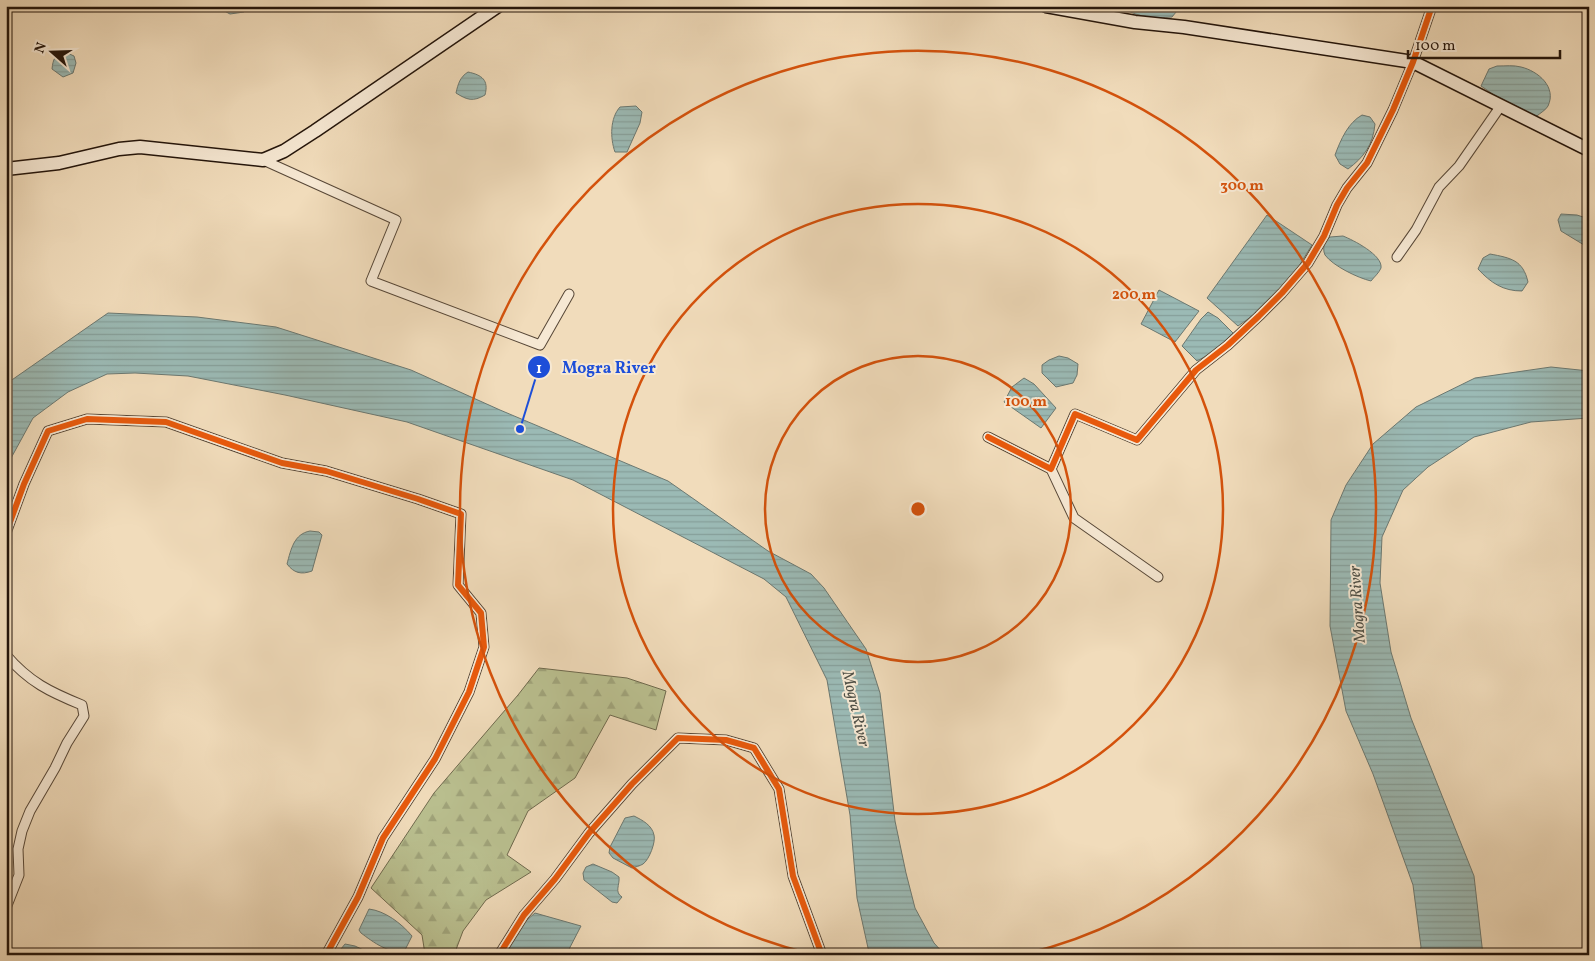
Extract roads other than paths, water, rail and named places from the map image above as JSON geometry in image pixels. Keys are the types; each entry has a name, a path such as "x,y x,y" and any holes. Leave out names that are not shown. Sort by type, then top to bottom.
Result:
{"street":[{"path":"264,160 284,151 307,136 498,6"},
{"path":"1046,6 1135,22 1184,27 1413,62 1589,150"},
{"path":"1051,469 1075,414 1137,440 1196,370 1228,344 1282,293 1308,263 1324,236 1337,205 1347,188 1367,163 1393,110 1413,62 1432,6"},
{"path":"1397,258 1416,230 1439,187 1459,166 1500,107"},
{"path":"6,169 59,163 119,149 140,147 264,160 396,220 371,281 540,345 569,294"},
{"path":"6,533 24,484 48,431 88,419 166,422 282,463 326,471 461,514 458,585 481,613 484,647 469,692 435,760 383,838 358,897 326,955"},
{"path":"988,437 1051,469 1074,518 1158,577"},
{"path":"6,655 20,671 50,692 82,705 84,716 67,743 56,768 37,798 22,831 18,849 19,875 6,908"},
{"path":"499,955 524,915 555,879 589,833 632,784 678,738 726,740 754,748 779,789 793,876 822,955"}],"water":[{"path":"215,6 249,6 244,12 230,14"},
{"path":"1122,6 1181,6 1172,17 1159,17 1139,15"},
{"path":"65,52 74,56 76,63 73,73 63,77 52,69 55,58"},
{"path":"1497,66 1521,67 1539,76 1548,86 1550,92 1547,107 1537,116 1523,112 1509,106 1481,86 1489,69"},
{"path":"468,72 483,79 486,86 485,95 477,99 470,99 456,93 460,81"},
{"path":"636,106 642,112 640,123 627,152 615,152 612,141 614,117 620,107"},
{"path":"1362,115 1370,117 1375,124 1374,131 1367,150 1348,169 1340,164 1335,155 1342,137 1353,122"},
{"path":"1561,214 1577,215 1589,219 1589,248 1561,231 1558,220"},
{"path":"1267,215 1312,245 1294,274 1265,307 1238,326 1207,298"},
{"path":"1343,236 1366,249 1377,258 1381,268 1371,281 1346,271 1325,255 1324,243 1330,237"},
{"path":"1490,254 1515,261 1523,269 1528,282 1522,291 1503,288 1478,269 1483,258"},
{"path":"1159,290 1199,311 1175,342 1141,324"},
{"path":"1208,312 1218,318 1233,333 1217,350 1197,361 1182,346"},
{"path":"108,313 197,317 276,327 411,370 668,481 768,551 811,574 824,588 866,649 880,693 895,821 915,908 934,943 945,955 871,955 857,898 850,815 827,680 786,597 764,579 573,480 407,422 188,376 135,373 107,374 68,392 33,418 10,460 6,472 6,384"},
{"path":"1059,356 1068,358 1078,364 1077,375 1073,383 1056,387 1042,373 1042,365"},
{"path":"1551,367 1589,371 1589,418 1531,422 1474,437 1428,467 1403,490 1382,537 1380,583 1391,652 1411,718 1474,876 1483,955 1419,955 1421,947 1413,885 1373,774 1346,711 1330,626 1331,520 1346,485 1373,444 1416,407 1475,378"},
{"path":"1024,378 1034,384 1056,408 1041,428 1004,402 1012,387"},
{"path":"310,531 319,532 322,535 312,571 298,572 287,564 290,553 300,535"},
{"path":"634,816 643,821 653,831 654,842 648,859 643,864 632,868 613,858 609,853 610,847 625,818"},
{"path":"593,864 619,877 618,893 622,897 617,903 612,902 584,880 583,873 586,867"},
{"path":"369,909 381,912 392,918 412,936 405,950 393,951 376,944 361,933 359,930"},
{"path":"535,913 581,926 566,955 505,955 513,932"},
{"path":"345,944 355,946 374,955 336,955"}],"place":[{"name":"Mogra River","path":"520,429"}]}
